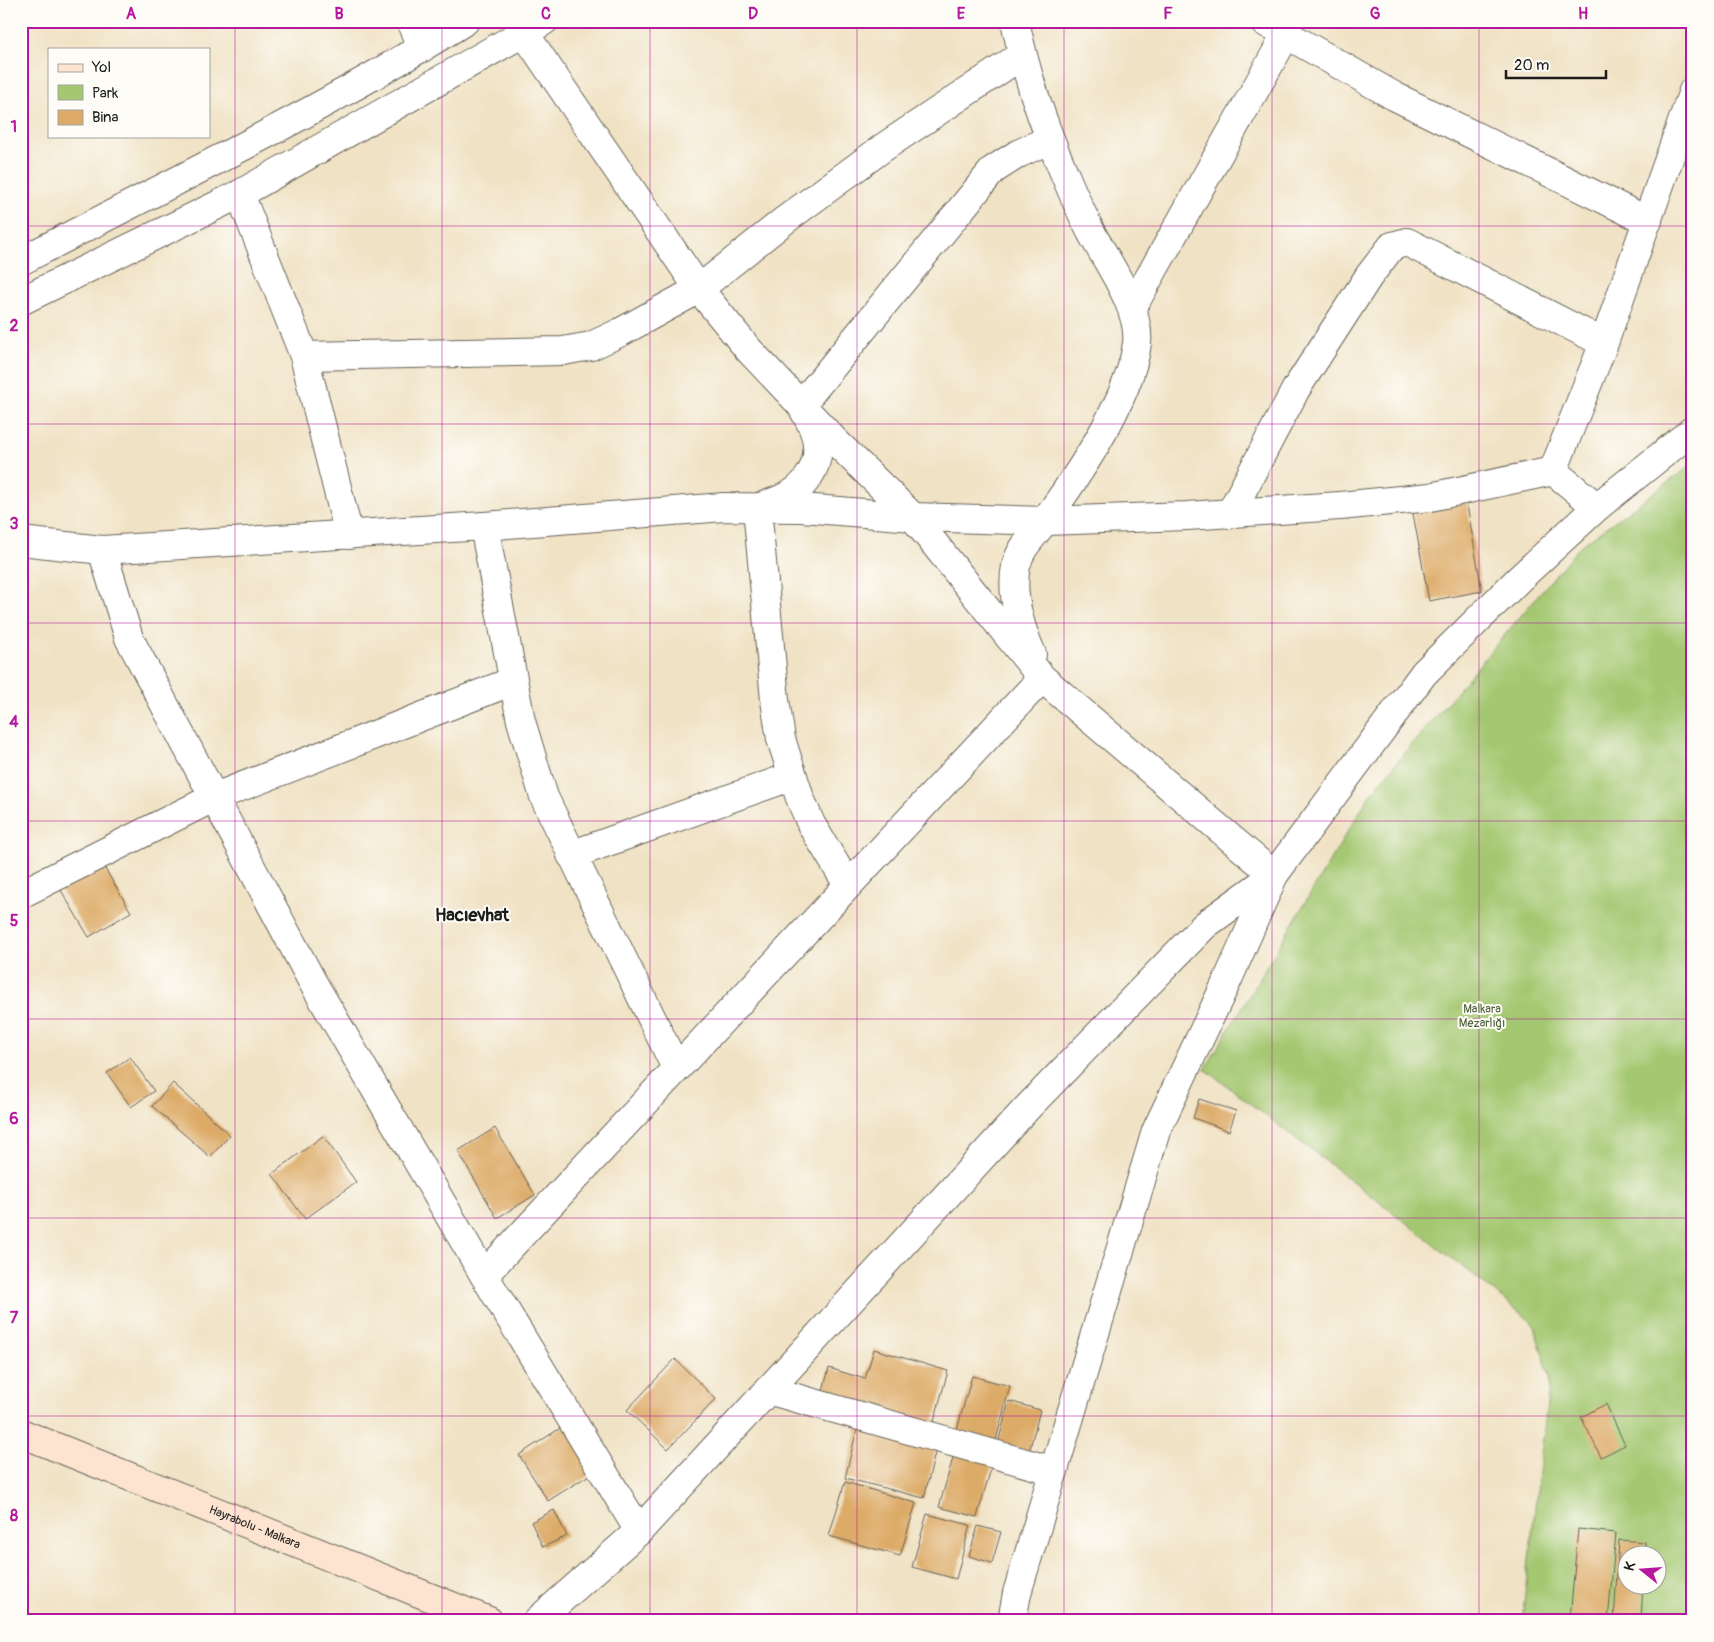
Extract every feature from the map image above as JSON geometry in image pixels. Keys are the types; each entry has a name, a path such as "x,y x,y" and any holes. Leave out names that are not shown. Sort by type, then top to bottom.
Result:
{"main road":[{"name":"Hayrabolu - Malkara","path":"21,1433 489,1621"}],"street":[{"path":"410,21 422,48"},
{"path":"21,261 312,110 422,48 465,21"},
{"path":"1015,21 1022,54 1050,139 1090,230 1132,308 1137,324 1137,342 1132,366 1122,394 1089,454 1046,521 1020,553 1016,566 1014,582 1018,616 1023,634 1042,678"},
{"path":"1264,21 1394,96 1648,221"},
{"path":"21,302 240,194 534,28 699,289 748,349 913,517 1042,678 1274,875"},
{"path":"1132,308 1286,35"},
{"path":"304,356 563,351 591,346 614,336 699,289 784,220 884,147 1022,54"},
{"path":"1553,472 1604,343 1693,91"},
{"path":"801,405 993,170 1018,154 1050,139"},
{"path":"240,194 304,356 349,535"},
{"path":"1230,514 1296,389 1369,276 1392,246 1406,242 1604,343"},
{"path":"758,508 785,498 803,485 813,468 818,446 813,426 801,405"},
{"path":"1012,1621 1017,1593 1156,1131 1229,977 1274,875 1424,673 1519,579 1597,507 1693,430"},
{"path":"21,541 102,550 484,526 724,508 802,508 913,517 1046,521 1230,514 1430,497 1553,472 1597,507"},
{"path":"758,508 775,700 782,739 793,776 811,824 848,885"},
{"path":"484,526 512,681 521,721 544,797 676,1068"},
{"path":"102,550 129,638 312,980 484,1275 639,1530"},
{"path":"484,1275 1042,678"},
{"path":"25,892 214,797 512,681"},
{"path":"571,855 793,776"},
{"path":"537,1621 639,1530 1028,1107 1205,925 1274,875"},
{"path":"768,1390 1054,1471"}],"green space":[{"name":"Malkara Mezarlığı","path":"1693,464 1693,1621 1522,1621 1550,1378 1533,1323 1416,1230 1205,1069 1371,793 1579,547"}],"building":[{"path":"1466,499 1482,591 1429,601 1412,508"},
{"path":"101,862 131,912 89,937 59,887"},
{"path":"130,1057 154,1091 131,1107 107,1073"},
{"path":"173,1083 230,1135 210,1157 152,1106"},
{"path":"1199,1099 1236,1111 1229,1131 1193,1118"},
{"path":"495,1128 535,1195 497,1218 458,1151"},
{"path":"323,1136 356,1182 305,1219 272,1174"},
{"path":"874,1349 948,1371 933,1425 822,1394 829,1368 865,1379"},
{"path":"675,1359 716,1399 668,1449 627,1410"},
{"path":"972,1376 1010,1386 995,1444 956,1433"},
{"path":"1009,1401 1040,1410 1029,1452 998,1443"},
{"path":"1606,1404 1625,1445 1601,1457 1581,1417"},
{"path":"568,1423 597,1470 548,1501 519,1455"},
{"path":"858,1425 937,1445 924,1498 845,1478"},
{"path":"955,1451 993,1462 977,1517 939,1507"},
{"path":"845,1482 916,1503 900,1556 829,1536"},
{"path":"554,1510 567,1536 543,1547 531,1522"},
{"path":"927,1514 970,1525 956,1579 912,1567"},
{"path":"978,1526 1001,1532 992,1563 969,1556"},
{"path":"1578,1529 1616,1533 1608,1621 1570,1619"},
{"path":"1619,1540 1645,1542 1645,1544 1619,1544"},
{"path":"1616,1589 1616,1594 1642,1594 1641,1621 1614,1621"}],"district":[{"name":"Hacıevhat","path":"472,915"}]}
